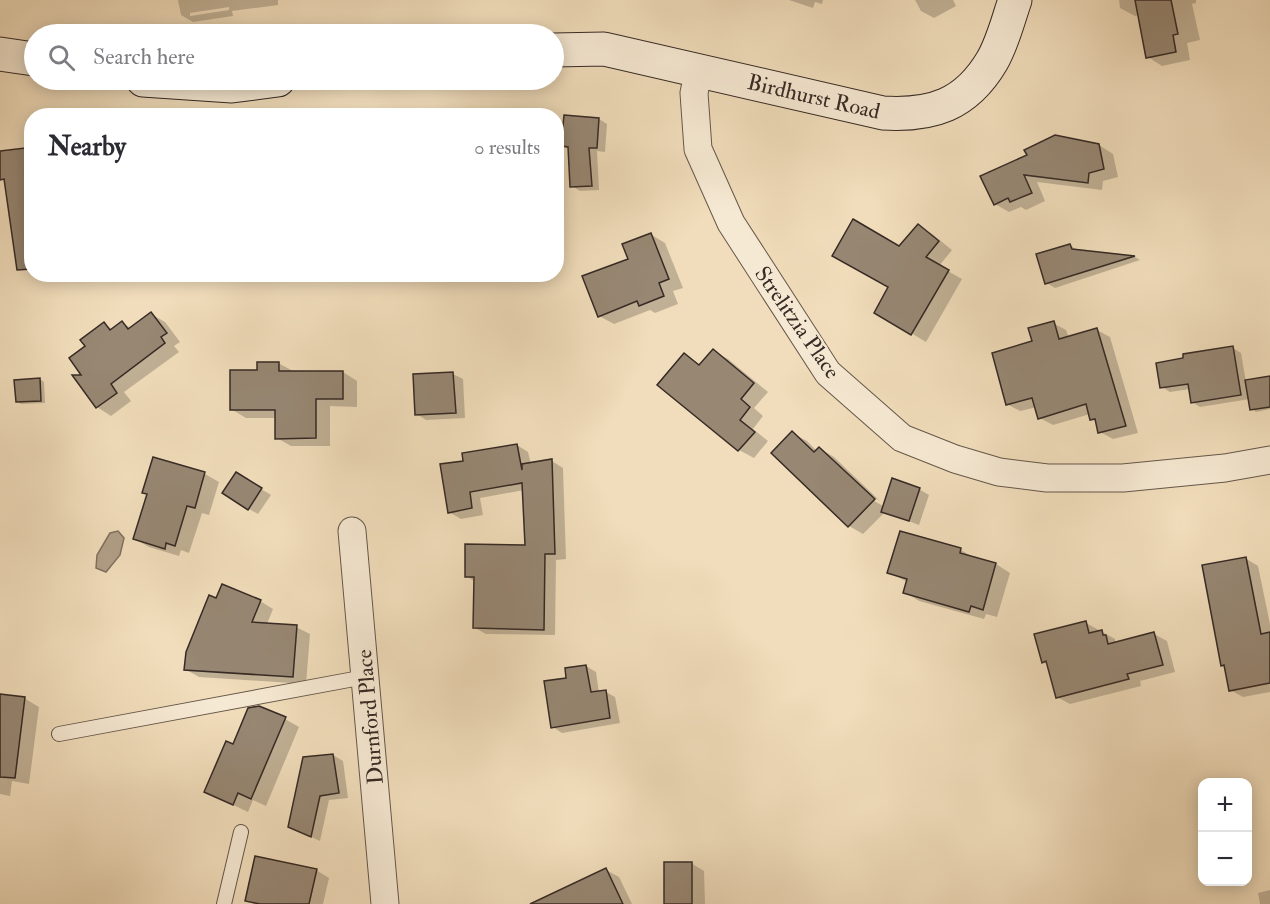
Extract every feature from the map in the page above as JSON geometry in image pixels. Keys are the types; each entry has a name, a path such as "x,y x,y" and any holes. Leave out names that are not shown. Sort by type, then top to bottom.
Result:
{"street":[{"name":"Birdhurst Road","path":"564,50 604,49 883,112 906,114 926,112 963,96 979,78 992,61 1015,0"},
{"path":"0,54 24,58"},
{"name":"Strelitzia Place","path":"699,69 694,93 698,149 731,223 828,373 902,438 955,459 999,472 1047,478 1123,478 1225,468 1270,460"},
{"name":"Durnford Place","path":"352,531 385,904"}],"lane":[{"path":"59,734 365,677"},
{"path":"224,904 241,832"}],"shaded area":[{"path":"118,531 124,538 120,555 106,572 96,568 97,555 110,533"}],"building":[{"path":"1135,0 1171,0 1178,34 1173,35 1176,52 1146,58"},
{"path":"564,115 599,118 597,148 589,148 592,186 570,187 568,147 564,146"},
{"path":"1055,135 1099,144 1104,169 1089,173 1088,183 1024,175 1032,193 1010,202 1008,198 994,205 980,176 1027,155 1024,150"},
{"path":"24,148 24,270 17,270 4,179 0,180 0,151"},
{"path":"853,219 899,246 918,224 939,241 926,257 949,270 911,335 874,313 888,287 832,256"},
{"path":"651,233 669,279 659,283 664,296 639,306 637,301 598,317 582,276 628,259 622,244"},
{"path":"1070,244 1072,249 1135,256 1045,284 1036,254"},
{"path":"151,312 167,333 161,337 165,343 111,384 117,393 96,408 72,375 81,375 69,358 85,346 80,340 104,322 110,330 122,321 128,329"},
{"path":"1054,321 1059,339 1097,328 1126,426 1098,433 1095,419 1090,420 1086,404 1038,419 1032,398 1006,405 992,353 1032,341 1028,328"},
{"path":"1233,346 1241,395 1191,403 1188,384 1160,388 1156,363 1183,358 1183,354"},
{"path":"713,349 754,383 741,399 750,407 740,420 755,432 738,451 657,385 684,353 699,365"},
{"path":"257,362 279,362 279,371 343,371 343,399 316,399 316,438 275,439 275,410 230,410 230,370 257,370"},
{"path":"453,372 456,413 415,415 413,374"},
{"path":"1270,376 1270,407 1250,410 1245,380"},
{"path":"40,378 41,401 16,402 14,380"},
{"path":"792,431 814,452 819,447 875,499 848,527 771,453"},
{"path":"517,444 522,470 522,464 552,459 555,554 545,554 544,630 473,628 474,577 465,577 465,544 525,545 522,483 470,492 472,508 448,513 440,464 463,461 462,453"},
{"path":"153,457 205,472 195,508 187,506 175,546 166,543 165,549 133,539 147,494 142,493"},
{"path":"236,472 262,488 248,510 222,493"},
{"path":"892,478 920,488 909,521 881,512"},
{"path":"900,531 961,548 960,553 996,563 983,610 971,606 969,612 903,593 907,579 887,573"},
{"path":"1246,557 1261,634 1270,632 1270,683 1229,691 1224,665 1221,666 1202,565"},
{"path":"222,584 261,600 252,622 297,625 293,677 184,670 186,652 209,595 216,598"},
{"path":"1086,621 1089,633 1102,630 1108,644 1154,632 1163,665 1127,674 1129,679 1056,698 1046,661 1042,663 1034,634"},
{"path":"586,665 591,692 606,690 610,718 551,728 544,681 566,678 565,668"},
{"path":"0,694 25,697 15,778 0,777"},
{"path":"259,706 286,717 251,799 238,793 233,805 204,792 226,741 233,744 248,708"},
{"path":"333,754 339,793 320,796 311,837 288,827 303,757"},
{"path":"255,856 317,869 309,904 260,904 245,901"},
{"path":"664,862 692,862 692,904 664,904"},
{"path":"606,868 623,904 530,904"}]}
